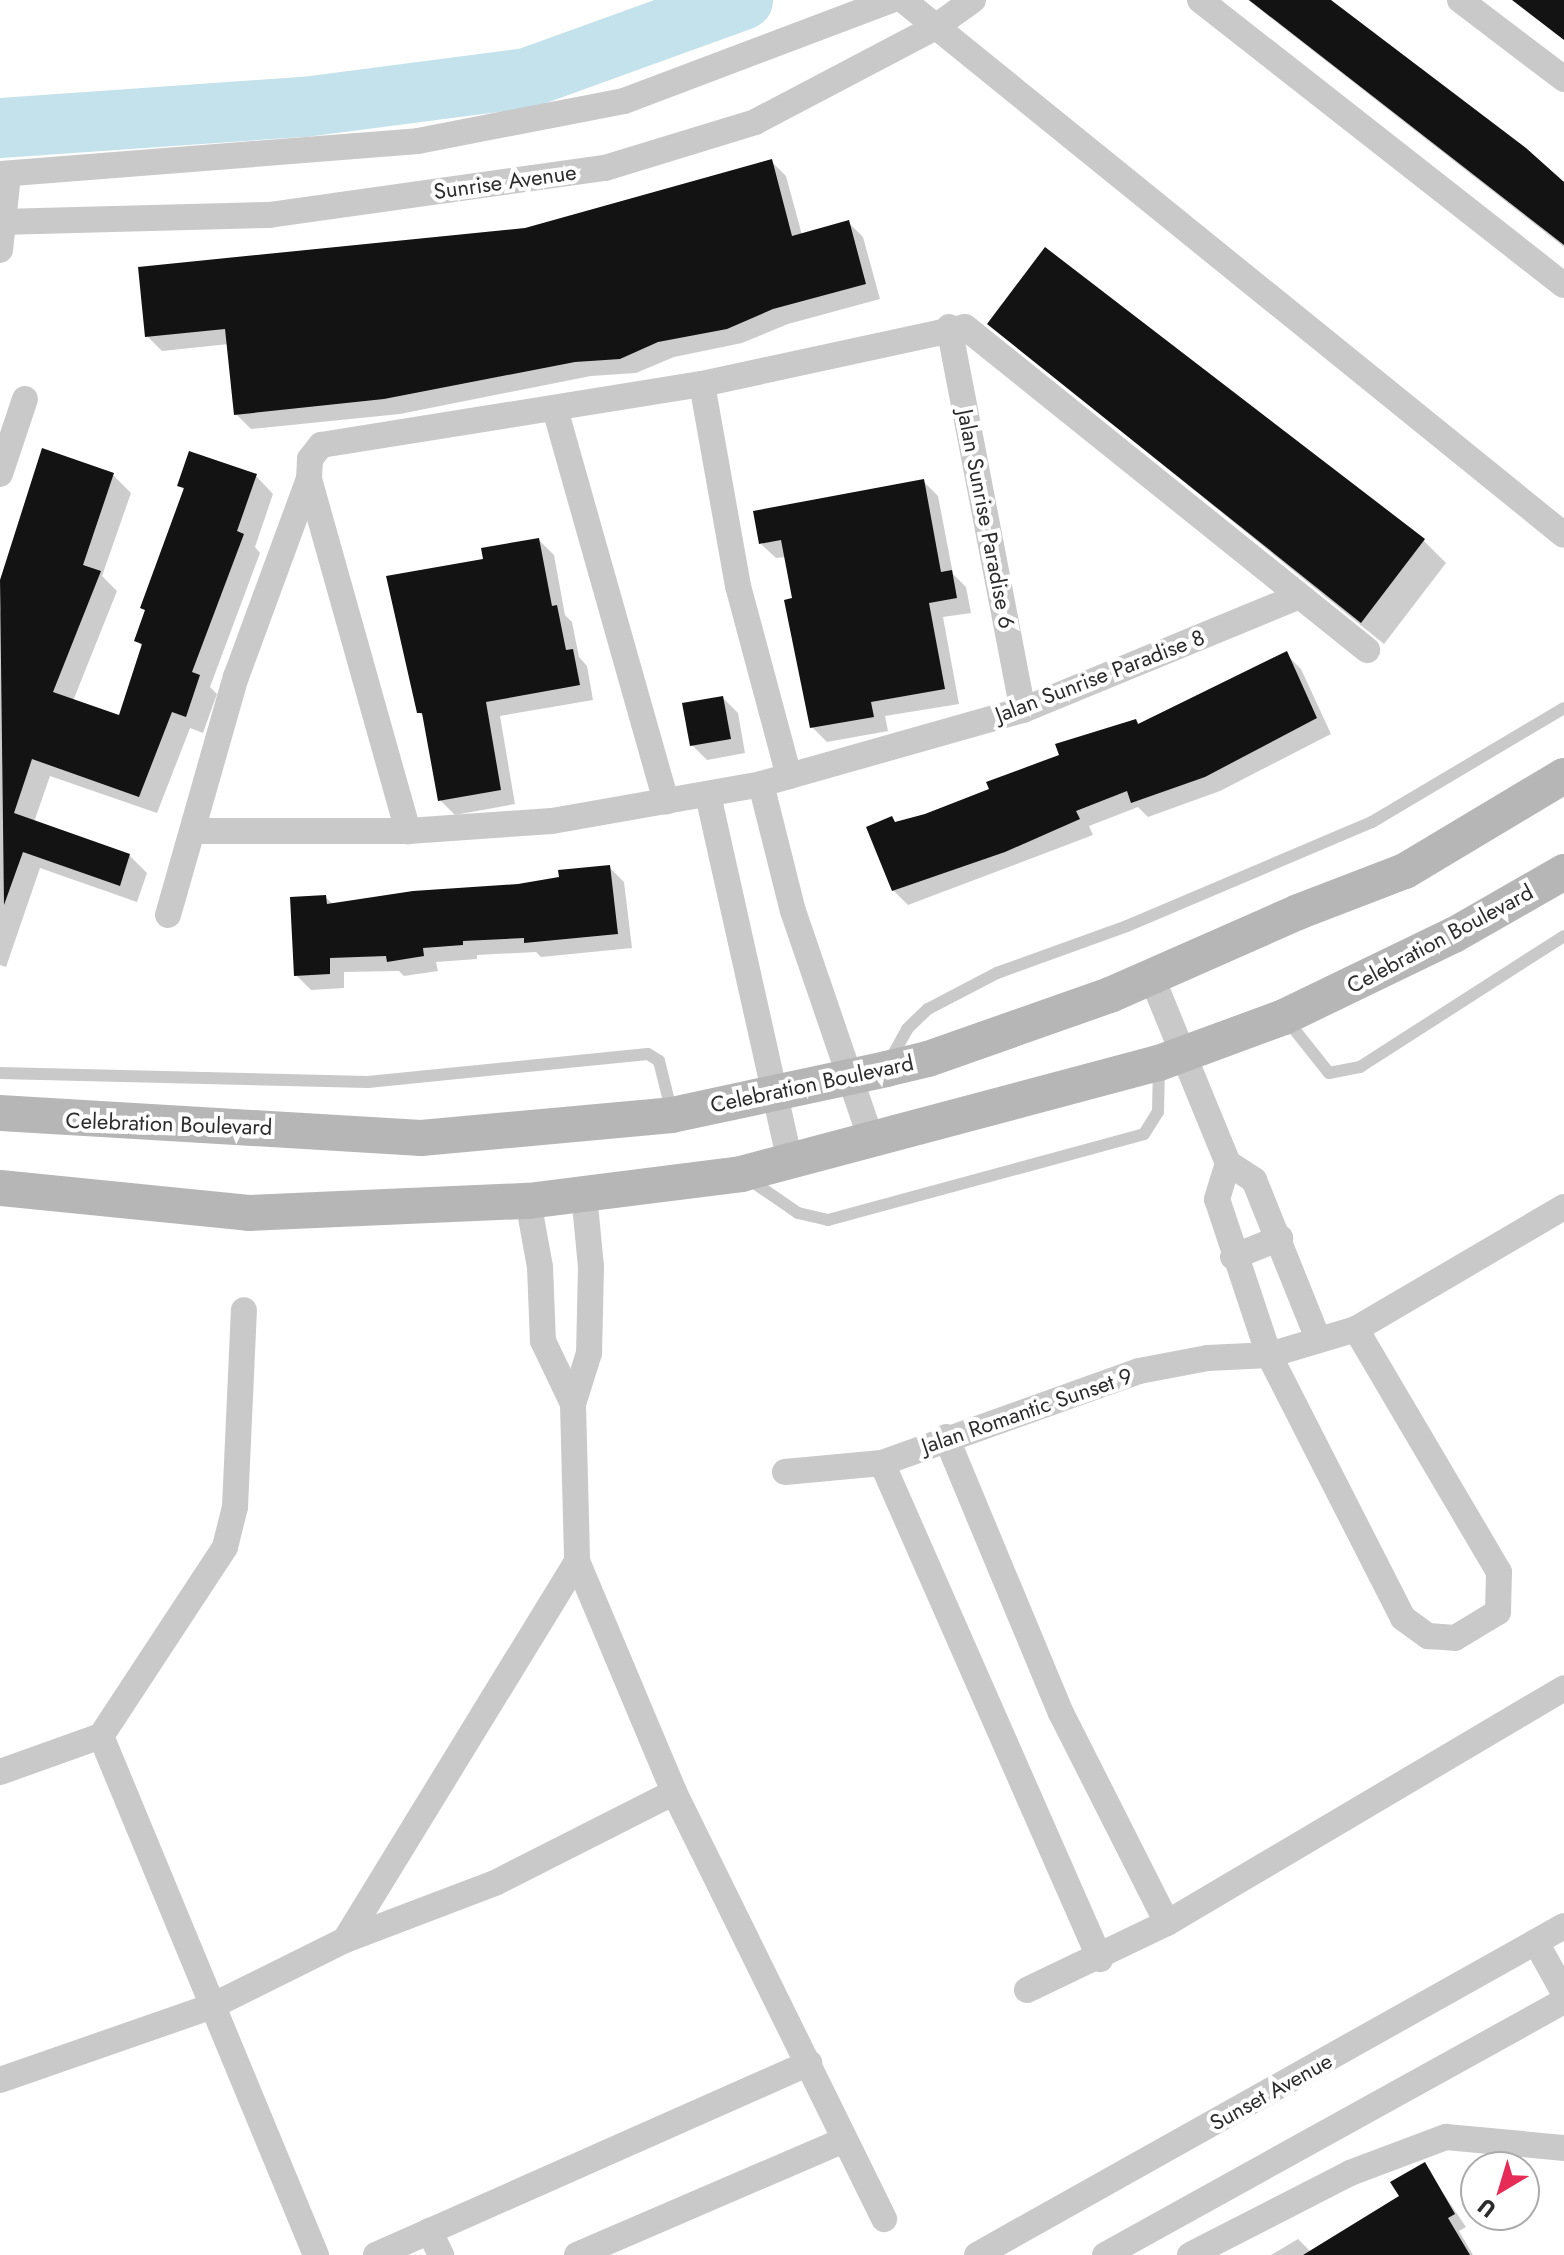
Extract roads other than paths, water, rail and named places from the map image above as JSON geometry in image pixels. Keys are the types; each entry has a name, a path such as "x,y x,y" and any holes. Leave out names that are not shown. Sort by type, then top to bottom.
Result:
{"street":[{"path":"0,250 4,175 418,141 624,101 891,0"},
{"path":"903,0 1564,535"},
{"name":"Sunrise Avenue","path":"2,223 269,215 605,168 755,122 934,28 973,0"},
{"path":"1200,0 1564,285"},
{"path":"1460,0 1564,79"},
{"path":"168,915 236,677 309,479 310,459 321,445 702,384 949,327 976,332 1297,597 1367,650"},
{"name":"Jalan Sunrise Paradise 6","path":"949,327 1023,710"},
{"path":"702,384 738,586 789,776"},
{"path":"0,474 25,399"},
{"path":"555,409 666,802"},
{"path":"309,479 408,831"},
{"name":"Jalan Sunrise Paradise 8","path":"194,831 408,831 552,821 761,784 1023,710 1297,597"},
{"name":"Celebration Boulevard","path":"0,1113 41,1119 421,1138 672,1115 886,1069 928,1059 1152,978 1298,912 1405,871 1564,776"},
{"path":"761,784 793,911 870,1136"},
{"path":"708,795 790,1162"},
{"name":"Celebration Boulevard","path":"0,1188 249,1213 528,1201 741,1174 870,1136 953,1121 1171,1057 1284,1017 1454,935 1564,872"},
{"path":"1152,978 1171,1057 1228,1163 1254,1180 1280,1238 1318,1339"},
{"path":"1228,1163 1217,1199 1233,1257 1269,1355 1403,1618 1428,1636 1455,1638 1498,1612 1499,1572 1356,1329"},
{"path":"584,1194 591,1267 589,1353 573,1404 577,1561 674,1792 809,2063 842,2141 884,2219"},
{"path":"528,1201 540,1267 543,1341 573,1404"},
{"name":"Jalan Romantic Sunset 9","path":"785,1472 882,1463 946,1437 1139,1371 1208,1358 1269,1355 1356,1329 1564,1207"},
{"path":"1233,1257 1280,1238"},
{"path":"0,1772 101,1736 231,1531 244,1310"},
{"path":"946,1437 1061,1713 1167,1923"},
{"path":"882,1463 1100,1959"},
{"path":"345,1940 577,1561"},
{"path":"1027,1990 1100,1959 1167,1923 1564,1688"},
{"path":"101,1736 210,2007 316,2255"},
{"path":"0,2080 210,2007 345,1940 495,1883 674,1792"},
{"name":"Sunset Avenue","path":"977,2255 1537,1944 1564,1926"},
{"path":"1537,1944 1564,1993"},
{"path":"1105,2255 1564,2001"},
{"path":"376,2255 809,2063"},
{"path":"1190,2255 1350,2173 1446,2137 1564,2148"},
{"path":"577,2255 842,2141"},
{"path":"429,2231 441,2255"}],"lane":[{"path":"886,1069 907,1029 928,1009 997,973 1127,926 1372,822 1564,708"},
{"path":"1284,1017 1329,1073 1360,1067 1564,936"},
{"path":"0,1073 368,1082 648,1054 659,1061 672,1115"},
{"path":"741,1174 798,1213 828,1220 1144,1134 1158,1112 1171,1057"}],"waterway":[{"path":"0,128 304,107 527,78 743,0"}]}
